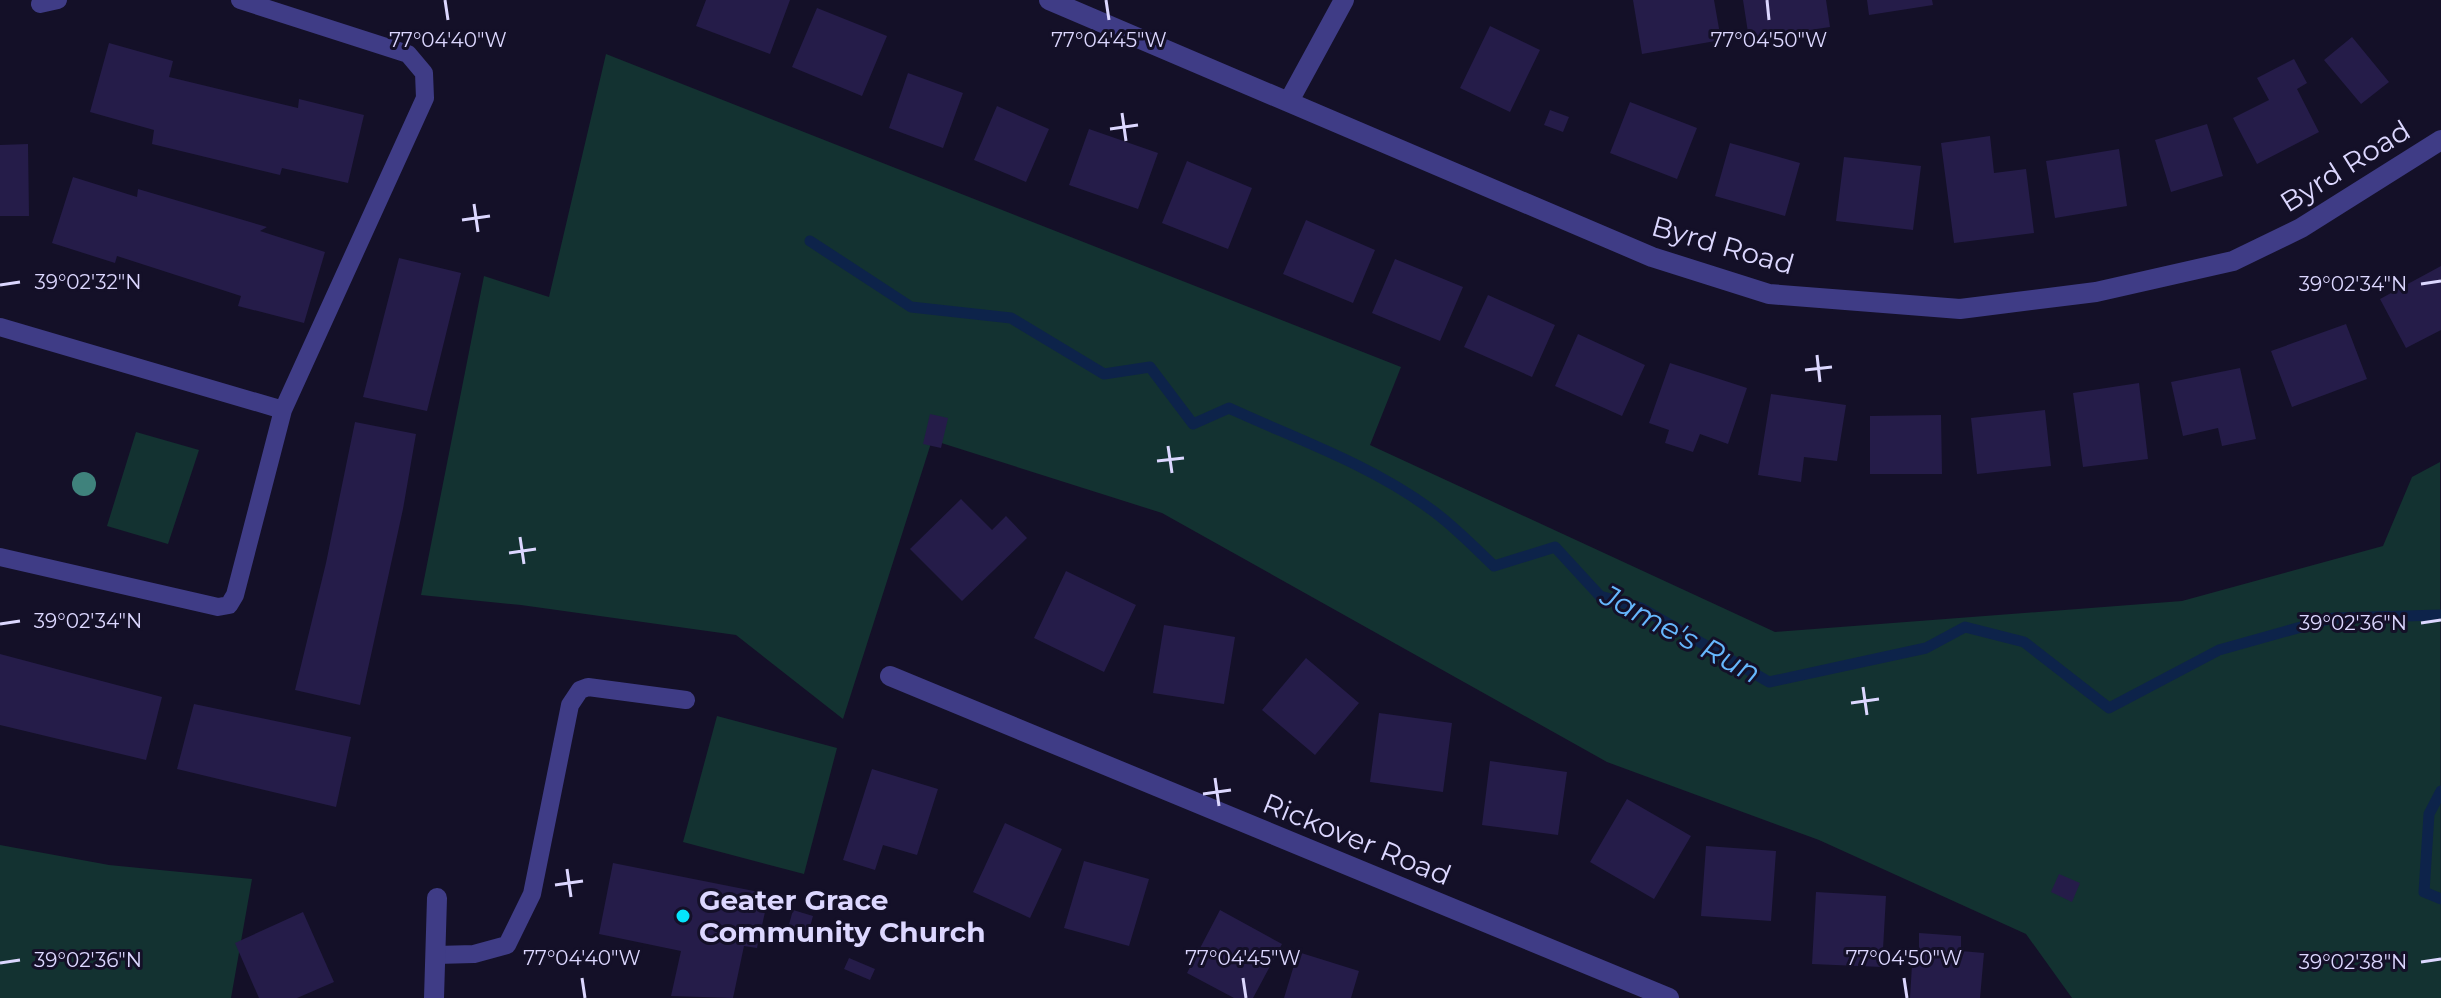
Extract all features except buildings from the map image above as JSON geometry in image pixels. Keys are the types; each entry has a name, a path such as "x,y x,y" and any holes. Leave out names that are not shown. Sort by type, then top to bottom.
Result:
{"street":[{"name":"Byrd Road","path":"1049,0 1652,257 1769,294 1960,309 2096,292 2233,261 2301,228 2441,140"},
{"path":"1289,101 1344,0"},
{"name":"Rickover Road","path":"890,676 1669,998"},
{"path":"434,998 437,898"}],"lane":[{"path":"0,557 218,607 229,605 235,595 283,410 425,98 424,73 408,54 240,0"},
{"path":"0,327 283,410"},
{"path":"436,955 474,954 507,945 532,894 570,705 580,690 588,687 686,700"}],"green space":[{"path":"606,54 1401,367 1370,445 1775,632 2182,601 2383,546 2412,477 2440,462 2441,998 2072,998 2026,934 1819,840 1607,762 1162,513 932,440 843,719 736,635 521,605 421,595 484,276 549,297"},
{"path":"136,432 199,450 168,544 107,526"},
{"path":"717,716 837,748 804,874 683,842"},
{"path":"0,845 109,865 252,879 231,998 0,998"}],"waterway":[{"name":"Jame's Run","path":"810,241 911,307 1011,318 1104,374 1150,367 1193,424 1229,408 1332,453 1382,478 1429,508 1494,566 1555,547 1600,596 1641,608 1769,682 1926,648 1965,627 2024,642 2109,708 2219,650 2333,618 2441,615"},
{"path":"2441,791 2429,814 2424,892 2441,899"}],"place":[{"name":"Geater Grace Community Church","path":"683,916"}]}
